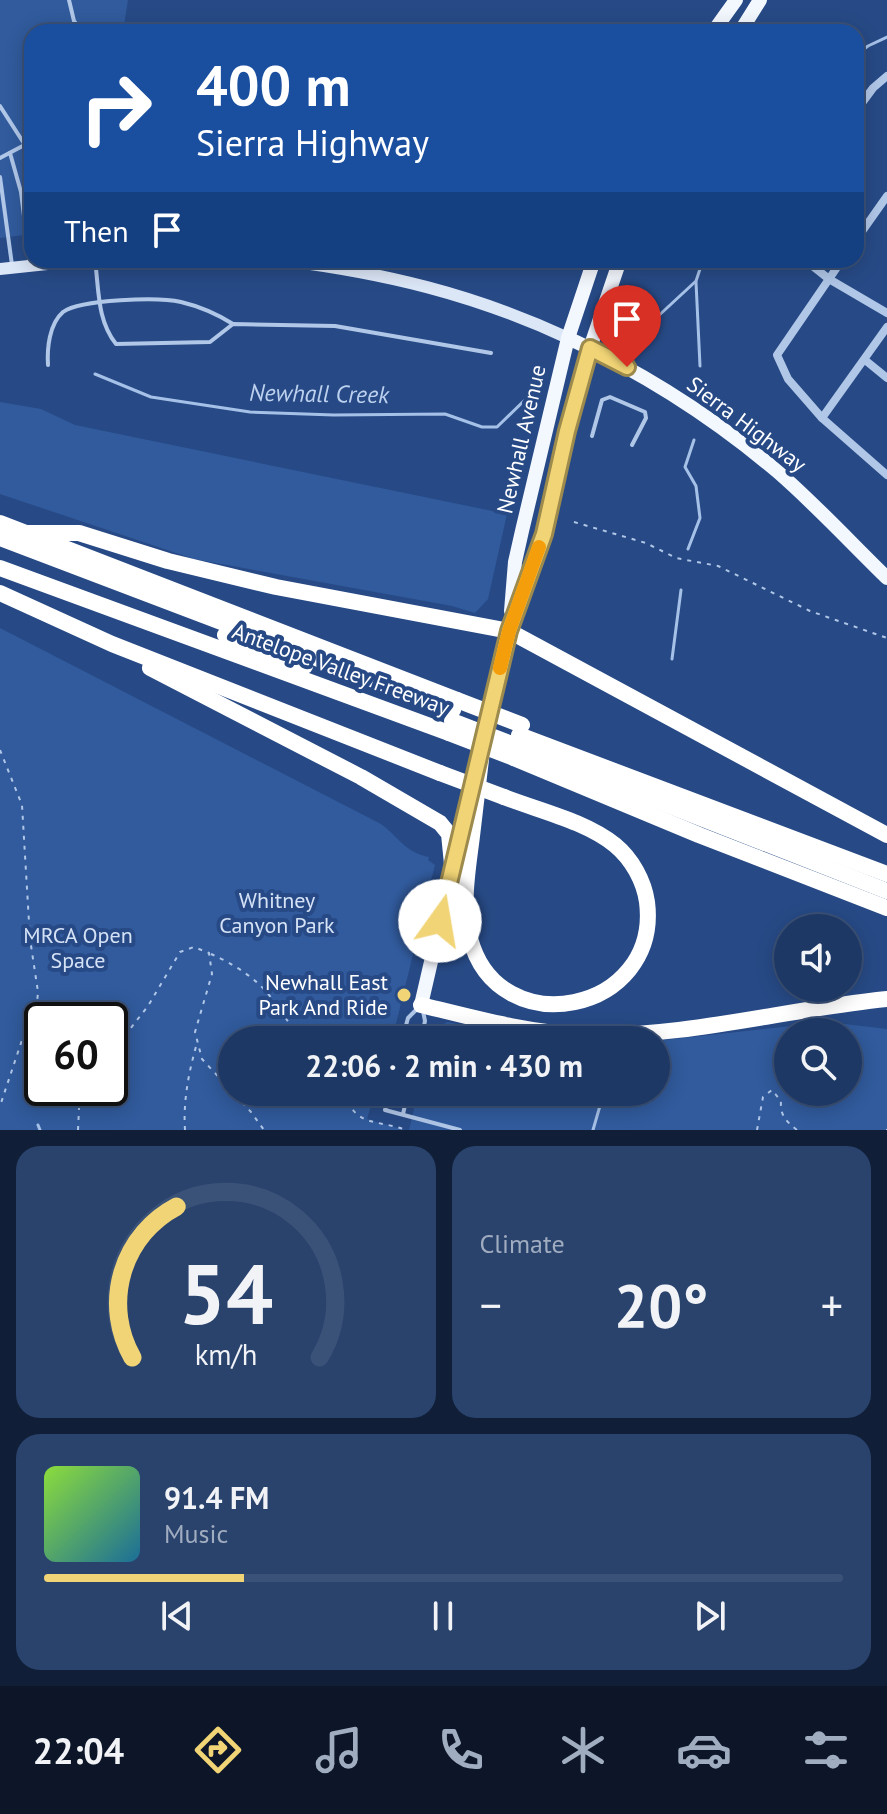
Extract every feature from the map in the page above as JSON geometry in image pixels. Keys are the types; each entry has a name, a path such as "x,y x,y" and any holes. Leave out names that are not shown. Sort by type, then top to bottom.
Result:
{"highway":[{"name":"Antelope Valley Freeway","path":"0,523 518,741 887,862"},
{"path":"28,533 79,533 168,561 276,587 509,631 887,835"},
{"path":"0,538 453,716"},
{"path":"0,549 453,716"},
{"name":"Antelope Valley Freeway","path":"0,568 453,716 518,741 699,835 887,908"},
{"path":"0,593 112,644 440,773 504,797 601,836 615,845 636,869 648,915 642,946 625,974 600,994 570,1004 530,1001 508,991 476,956 467,925 466,888 484,733"},
{"path":"112,644 142,664 361,777 440,823 449,834 452,864"},
{"path":"518,741 887,874"},
{"path":"518,741 887,891"},
{"path":"421,1005 514,1027 603,1035 670,1030 887,999"}],"main road":[{"path":"719,24 736,0"},
{"path":"745,24 760,0"},
{"name":"Sierra Highway","path":"353,268 495,306 590,348 684,402 777,471 887,578"},
{"name":"Newhall Avenue","path":"509,631 515,562 568,338 591,268"},
{"name":"Newhall Avenue","path":"421,1005 509,631 544,534 567,431 617,268"}],"street":[{"path":"864,100 887,76"},
{"path":"864,229 887,196"},
{"path":"815,268 887,313"},
{"path":"837,268 777,355 788,379 822,418 887,475"},
{"path":"822,418 887,327"},
{"path":"865,360 887,378"}],"lane":[{"path":"69,0 76,24"},
{"path":"0,106 24,143"},
{"path":"0,158 24,146"},
{"path":"10,153 24,217"},
{"path":"0,177 6,269"},
{"path":"96,268 100,315 116,344 210,342 233,324"},
{"path":"48,365 47,349 54,326 63,312 100,302 157,298 183,302 233,324 335,326 491,353"},
{"path":"592,436 602,400 610,397 645,412 646,418 632,445"},
{"path":"406,1026 408,1018 421,1005 425,1017 423,1026"},
{"path":"386,1106 385,1110 460,1130"},
{"path":"403,1114 405,1106"}],"path":[{"path":"574,522 646,543 676,558 718,566 810,611 887,638"},
{"path":"0,750 22,805 37,1002"},
{"path":"128,1032 148,1006 180,952 194,947 231,963 267,992 291,1026"},
{"path":"209,953 212,974 195,1032 202,1059 264,1130"},
{"path":"0,1106 24,1035"},
{"path":"185,1130 189,1069 197,1042"},
{"path":"757,1130 763,1097 772,1090 781,1101 780,1112 786,1123 797,1130"},
{"path":"79,1130 80,1106"},
{"path":"349,1106 360,1119 406,1130"}],"green space":[{"path":"0,0 128,0 124,24 24,24 24,235 0,238"},
{"path":"0,402 41,409 75,425 507,514 488,599 475,613 452,606 194,559 0,494"},
{"path":"0,628 381,824 408,848 429,857 428,860 435,865 395,1026 218,1026 218,1106 371,1106 367,1119 405,1130 0,1130"},
{"path":"447,1022 467,1026 441,1026"},
{"path":"862,1026 887,1029 887,1130 409,1130 415,1106 670,1106 670,1039 774,1028 774,1106 862,1106"}],"waterway":[{"name":"Newhall Creek","path":"864,49 887,37"},
{"name":"Newhall Creek","path":"641,332 696,281 700,268"},
{"path":"696,282 700,366"},
{"name":"Newhall Creek","path":"95,374 151,397 250,412 445,414 482,427 497,427 531,394"},
{"path":"688,549 700,518 696,486 685,467 694,440"},
{"path":"672,659 681,590"},
{"path":"593,1130 600,1106"},
{"path":"38,1125 40,1130"}],"slow traffic":[{"path":"500,668 509,631 539,547"}],"place":[{"name":"Newhall East Park And Ride","path":"404,995"}],"route":[{"path":"440,921 509,631 544,534 567,431 590,348 627,367"}],"park label":[{"name":"Whitney Canyon Park","path":"277,912"},
{"name":"MRCA Open Space","path":"78,948"}]}
